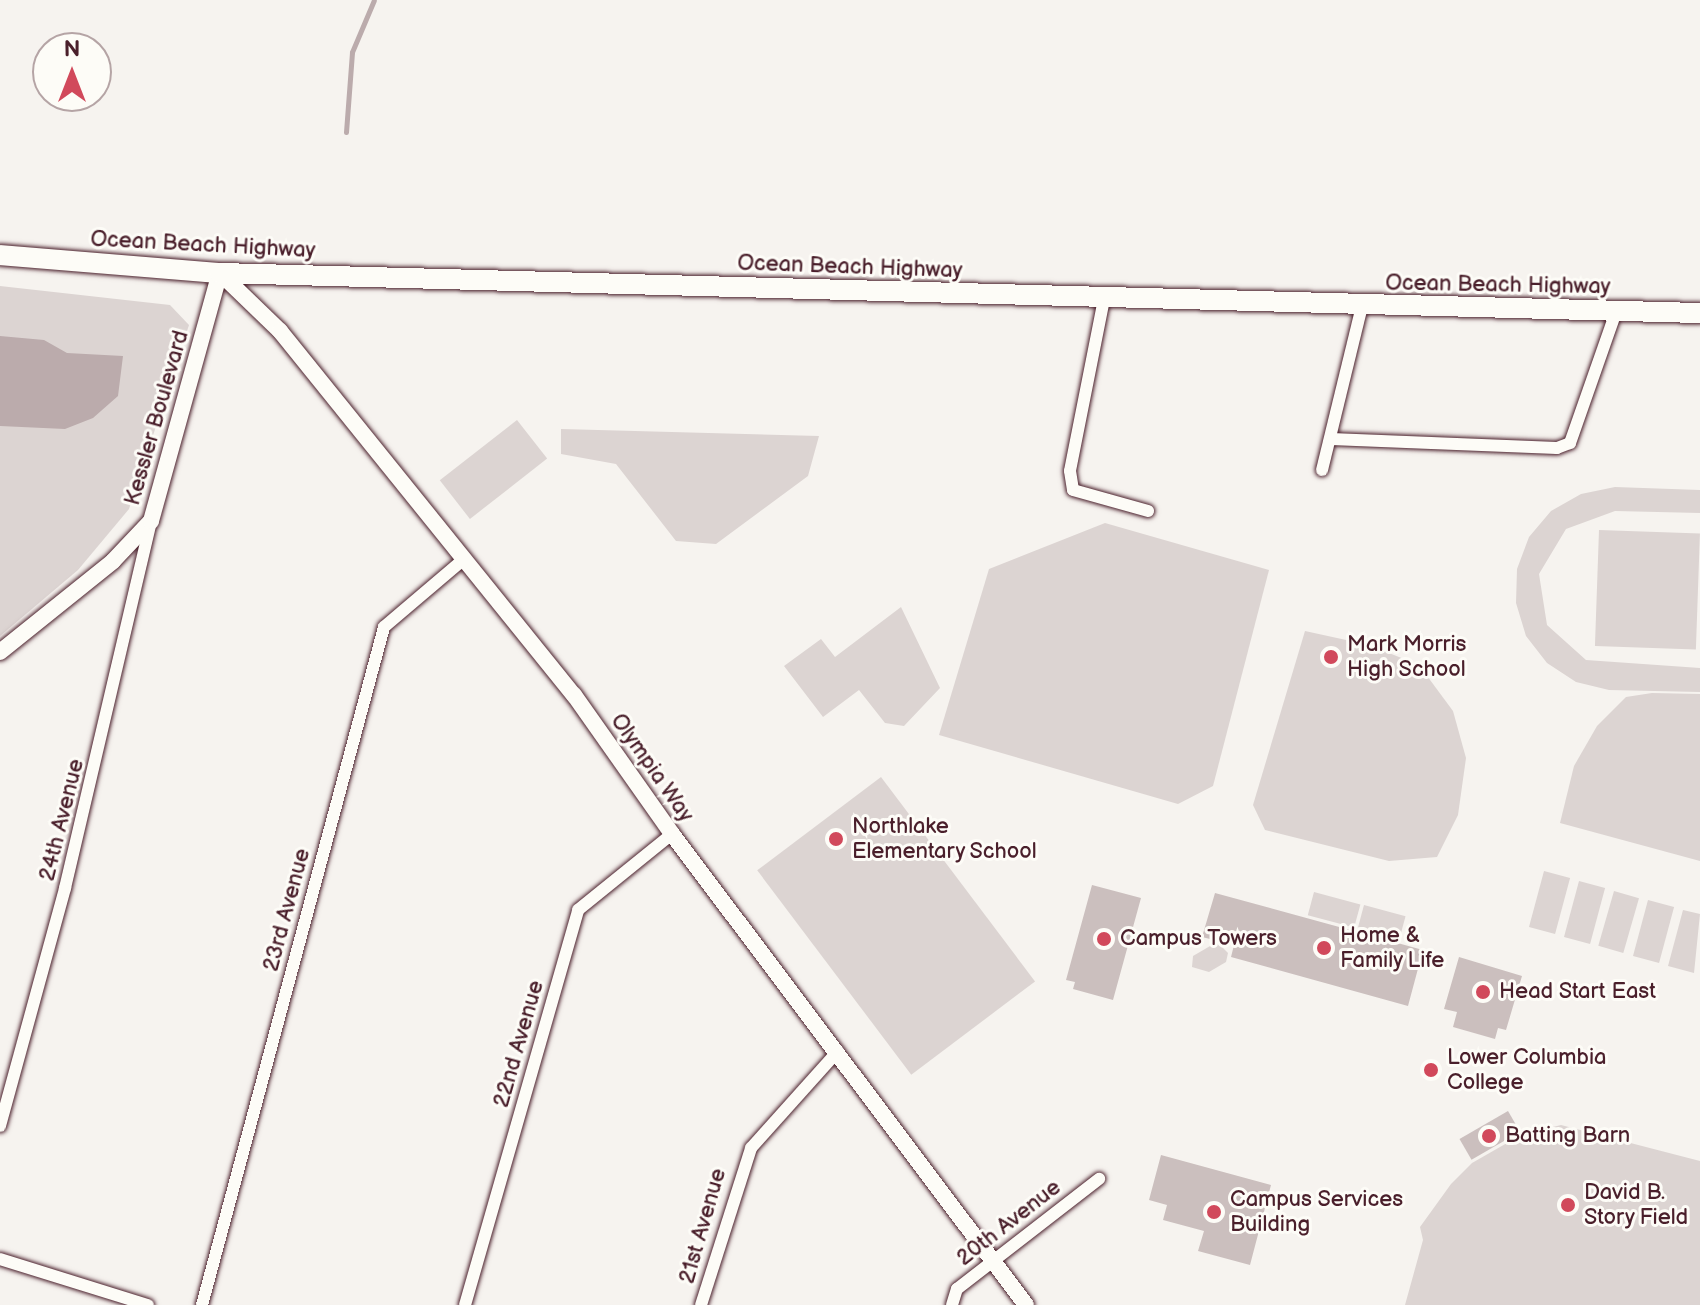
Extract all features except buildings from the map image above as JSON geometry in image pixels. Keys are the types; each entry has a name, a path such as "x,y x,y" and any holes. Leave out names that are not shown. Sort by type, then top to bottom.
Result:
{"main road":[{"name":"Ocean Beach Highway","path":"0,255 220,273 1700,313"}],"street":[{"name":"Kessler Boulevard","path":"0,652 113,561 151,521 220,273"},
{"name":"Olympia Way","path":"220,273 280,331 574,695 672,834 1026,1305"},
{"path":"1104,299 1070,471 1073,490 1148,511"},
{"path":"1322,470 1362,306"},
{"path":"1331,439 1557,448 1578,432 1616,312"},
{"name":"24th Avenue","path":"0,1126 65,888 151,521"},
{"name":"23rd Avenue","path":"202,1305 384,627 464,559"},
{"name":"22nd Avenue","path":"465,1305 578,910 672,834"},
{"name":"21st Avenue","path":"701,1305 751,1148 838,1051"},
{"name":"20th Avenue","path":"952,1305 957,1289 1099,1179"},
{"path":"0,1259 148,1305"}],"shaded area":[{"path":"0,286 170,305 189,325 129,509 78,570 0,636"},
{"path":"0,336 44,340 67,353 123,356 118,396 93,418 65,429 0,426"},
{"path":"517,420 547,459 470,519 440,480"},
{"path":"561,429 819,436 808,476 716,544 676,541 616,464 561,454"},
{"path":"1615,487 1700,490 1700,513 1615,511 1566,529 1539,574 1547,625 1586,660 1700,668 1700,692 1609,690 1576,682 1547,663 1526,636 1516,603 1517,569 1529,537 1551,511 1581,494"},
{"path":"1105,523 1269,570 1213,786 1178,804 939,735 989,569"},
{"path":"1599,530 1700,534 1696,649 1595,646"},
{"path":"901,607 940,688 904,726 885,723 859,690 823,717 784,666 821,639 835,657"},
{"path":"1305,631 1369,645 1419,665 1453,711 1466,758 1458,815 1437,857 1389,861 1265,830 1253,805"},
{"path":"1652,693 1700,694 1700,861 1560,823 1574,766 1597,726 1626,697"},
{"path":"881,777 1035,981 911,1075 757,870"},
{"path":"1544,871 1570,878 1555,934 1529,927"},
{"path":"1579,881 1605,888 1590,944 1564,937"},
{"path":"1614,891 1639,898 1623,953 1598,946"},
{"path":"1314,892 1360,904 1354,928 1308,915"},
{"path":"1648,900 1674,907 1659,963 1633,956"},
{"path":"1364,905 1406,916 1400,938 1358,927"},
{"path":"1683,910 1700,914 1694,973 1668,966"},
{"path":"1217,942 1228,953 1226,962 1209,972 1192,967 1193,956"},
{"name":"David B. Story Field","path":"1561,1125 1700,1161 1700,1305 1405,1305 1423,1240 1420,1227 1451,1184 1472,1163 1521,1135"}],"waterway":[{"path":"346,132 352,52 374,0"}],"place":[{"name":"Mark Morris High School","path":"1331,657"},
{"name":"Northlake Elementary School","path":"836,839"},
{"name":"Campus Towers","path":"1104,939"},
{"name":"Home & Family Life","path":"1324,948"},
{"name":"Head Start East","path":"1483,992"},
{"name":"Lower Columbia College","path":"1431,1070"},
{"name":"Batting Barn","path":"1489,1136"},
{"name":"David B. Story Field","path":"1568,1205"},
{"name":"Campus Services Building","path":"1214,1212"}]}
